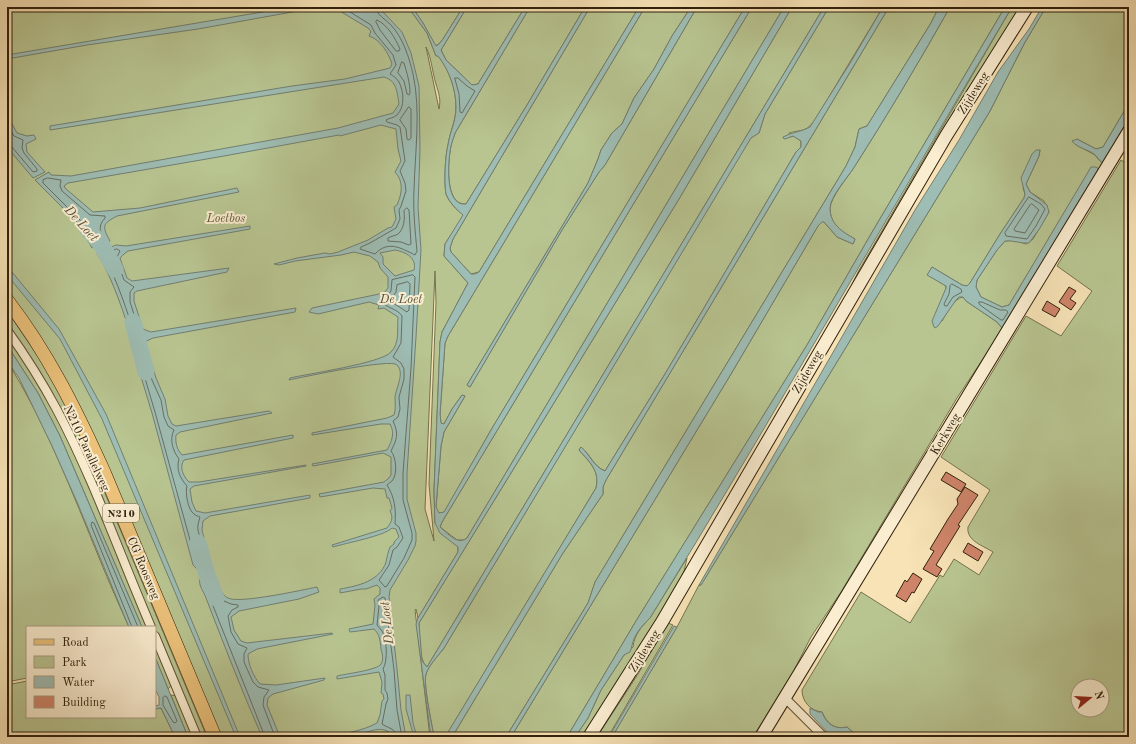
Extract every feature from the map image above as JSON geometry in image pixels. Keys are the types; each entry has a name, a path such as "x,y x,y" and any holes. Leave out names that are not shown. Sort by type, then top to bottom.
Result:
{"main road":[{"name":"Zijdeweg","path":"589,737 662,622 934,155 1027,7"},
{"name":"Kerkweg","path":"761,737 1129,131"},
{"name":"CG Roosweg","path":"7,300 20,317 49,362 85,430 215,737"}],"street":[{"name":"N210 Parallelweg","path":"7,330 53,402 72,439 151,626"},
{"path":"156,638 197,737"},
{"path":"785,698 824,737"}],"green space":[{"name":"Loetbos","path":"7,7 408,7 427,33 436,56 438,55 445,67 455,93 456,112 446,156 445,189 447,197 451,203 464,215 445,244 444,256 468,283 442,332 440,342 434,491 435,523 458,547 458,552 418,618 416,609 415,610 430,737 220,737 137,540 7,294","holes":["426,47 430,56 439,94 439,109","435,271 436,302 429,484 434,541 425,509"]},
{"path":"412,7 463,7 443,39 435,46 423,23"},
{"path":"467,7 525,7 478,84 472,85 446,60 441,50"},
{"path":"530,7 585,7 466,204 459,203 454,198 449,181 451,144 455,133"},
{"path":"590,7 639,7 479,272 471,274 451,252 450,248 453,239"},
{"path":"645,7 691,7 672,36 654,69 634,98 622,124 612,133 601,150 588,183 467,385 470,387 562,230 605,165 697,7 745,7 491,430 444,513 438,513 436,507 441,446 444,432 465,396 462,395 444,424 441,423 440,414 445,343"},
{"path":"752,7 784,7 467,538 464,540 457,540 440,527 442,522"},
{"path":"792,7 824,7 427,667 422,659 419,623 679,199"},
{"path":"829,7 883,7 815,120 804,130 789,133 790,137 794,136 801,141 801,147 796,152 665,374 605,471 595,463 581,447 579,450 595,471 597,482 596,488 449,731 445,737 434,737 425,679 427,671 444,648 751,137 759,133 765,114"},
{"path":"889,7 939,7 931,23 867,126 859,129 855,147 846,166 595,582 588,603 506,737 452,737 563,553 603,494 603,487 606,480"},
{"path":"950,7 1005,7 807,345 636,621 567,737 511,737 731,374 818,226 822,221 824,222 837,237 853,244 855,239 841,231 834,223 830,208 831,204 836,193 853,169 915,68"},
{"path":"1012,7 1022,7 845,299 858,272"},
{"path":"1046,7 1129,7 1129,103 1103,147 1096,149 1077,139 1075,144 1095,155 1103,163 1099,169 1091,168 1009,305 1002,307 981,297 976,287 977,280 997,250 1005,241 1014,240 1026,244 1033,239 1049,212 1044,201 1030,192 1026,184 1039,156 1040,150 1023,188 1025,194 1024,198 970,283 967,286 962,285 932,267 928,275 946,286 942,321 954,303 963,297 966,301 997,322 1003,329 957,398 841,592 811,637 793,672 753,737 612,737 677,627 699,585 701,585 990,111 1024,44"},
{"path":"1121,160 1129,165 1129,737 858,737 847,727 842,728 832,725 822,712 810,708 803,698 802,690 861,592 910,623 940,575 943,577 954,559 979,575 993,552 976,542 968,532 968,527 990,490 941,457 1026,316 1061,336 1092,291 1057,266"},
{"path":"7,311 39,358 55,385 81,436 207,737 199,737 156,634 156,626 153,626 73,439 7,326"},
{"path":"7,334 35,376 64,429 149,626 142,626 60,436 38,393 7,345"},
{"path":"7,361 46,433 129,626 26,626 26,678 7,682"},
{"path":"687,558 683,576 584,737 575,737 588,718 601,690 624,655 633,647 639,631 650,618"},
{"path":"668,623 673,625 608,737 597,737 638,674"},
{"path":"156,643 173,684 168,689 156,659"},
{"path":"26,681 26,718 156,718 156,709 161,708 175,737 7,737 7,685"},
{"path":"171,695 177,696 194,737 188,737"}],"water":[{"path":"292,7 320,7 198,29 87,45 7,59 7,55"},
{"name":"De Loet","path":"333,7 377,7 383,12 402,32 411,53 419,86 420,150 418,207 421,250 407,473 407,499 416,533 416,541 408,560 390,590 389,597 401,710 406,737 394,737 389,732 379,729 350,737 322,737 357,731 377,723 382,701 384,699 383,694 381,693 382,682 379,672 337,679 337,676 368,670 381,664 382,656 380,640 374,629 350,632 349,629 373,624 375,605 374,599 380,594 380,588 377,585 366,589 340,593 340,589 368,582 379,574 386,562 390,547 399,537 396,529 392,528 381,534 333,547 332,545 387,528 392,520 390,511 392,508 389,498 387,498 385,489 373,488 320,497 319,494 384,482 391,475 391,457 383,453 313,466 312,464 387,450 392,437 392,427 390,424 381,424 312,435 312,433 387,418 394,415 395,397 400,372 397,365 380,364 289,380 290,378 360,364 385,356 391,352 396,344 398,336 398,317 384,308 378,309 379,305 369,302 318,314 309,312 312,308 384,293 388,288 388,277 380,268 378,262 370,256 354,252 295,261 279,265 274,264 297,258 338,252 368,240 392,227 396,219 394,207 399,201 401,192 400,180 395,172 401,161 396,129 381,125 340,136 68,183 64,186 65,188 93,212 140,208 237,188 239,192 117,216 108,221 105,226 110,241 92,248 77,222 35,180 49,172 51,175 71,176 338,128 393,113 399,104 397,91 392,81 384,77 50,130 50,126 292,86 345,79 390,68 392,64 389,56 384,47 377,40 369,36 371,31","holes":["395,250 410,256 414,262 414,270 395,276 383,264 383,257 380,253"]},
{"path":"408,7 412,7 436,46 443,39 463,7 467,7 441,50 446,60 472,85 478,84 525,7 530,7 455,133 452,141 449,161 449,181 451,190 454,198 459,203 466,204 585,7 590,7 453,239 450,248 451,252 471,274 475,274 479,272 639,7 645,7 445,343 440,414 441,423 444,424 462,395 465,396 444,432 441,446 436,507 439,513 444,512 491,430 745,7 752,7 442,522 440,527 449,535 456,540 464,540 467,538 784,7 792,7 679,199 419,623 422,661 427,667 824,7 829,7 765,114 759,133 751,138 444,648 427,671 425,679 434,737 431,737 416,624 418,618 458,552 458,547 440,533 435,523 434,491 440,342 442,332 468,283 444,256 445,244 463,215 449,200 445,189 446,156 456,112 455,93 449,74 442,61 438,56 436,56 427,33"},
{"path":"691,7 697,7 605,165 562,230 470,387 467,385 588,183 601,150 612,133 622,124 634,98 654,69 672,36"},
{"path":"883,7 889,7 606,480 603,487 603,494 563,553 452,737 445,737 596,488 597,477 593,467 579,450 581,447 598,467 605,471 665,374 796,152 801,147 801,141 793,136 785,139 783,137 810,127"},
{"path":"939,7 950,7 915,68 853,169 836,193 831,204 830,208 832,219 842,231 855,239 853,244 837,237 824,222 818,226 731,374 511,737 506,737 588,603 595,582 846,166 855,147 859,129 867,126 931,23"},
{"path":"1005,7 1012,7 696,542 650,618 637,633 630,652 624,655 601,690 588,718 575,737 567,737 636,621 807,345"},
{"path":"1042,7 1046,7 1024,44 990,111 701,585 699,585 915,210 959,140 998,72 1029,29"},
{"path":"1129,103 1129,119 1103,163 1094,154 1072,141 1077,139 1096,149 1103,147"},
{"path":"7,111 17,133 27,136 34,135 36,139 26,144 27,152 45,172 33,178 7,147"},
{"path":"1036,150 1040,150 1039,156 1026,184 1030,192 1047,205 1049,212 1029,243 1005,241 997,250 977,280 976,287 981,297 1002,307 1009,305 1091,167 1096,167 1099,169 1003,329 997,322 966,301 963,297 959,297 956,300 935,328 932,321 946,286 927,275 932,267 962,285 967,286 970,283 1024,198 1025,194 1021,178 1032,154"},
{"path":"250,226 250,229 128,251 124,254 120,258 127,278 132,281 229,268 227,272 137,291 134,293 134,301 143,329 151,332 296,308 295,312 153,338 134,345 114,286 97,253 116,245 126,246"},
{"path":"12,272 59,329 106,414 240,737 236,737 102,419 60,339 7,275"},
{"path":"7,345 38,393 60,436 142,626 128,626 52,446 19,378 7,361"},
{"path":"141,351 148,352 156,378 165,399 168,416 172,424 176,426 269,411 272,413 180,432 176,435 176,440 182,455 293,435 293,438 184,460 182,471 189,482 199,482 306,465 194,486 190,489 192,502 196,511 205,513 310,495 310,498 210,516 203,521 202,529 207,547 208,558 203,566 197,569 193,565 152,413 135,357 136,353"},
{"path":"205,577 216,577 223,594 228,598 234,599 271,596 317,587 319,592 299,599 239,611 231,617 234,630 241,641 247,643 333,634 257,649 248,654 251,670 260,684 276,685 325,678 324,680 273,694 268,698 267,705 280,737 262,737 200,586 200,579"},
{"path":"674,626 677,627 612,737 609,737"},
{"path":"156,659 188,737 175,737 161,708 156,709 156,706 159,705 159,697 156,691"},
{"path":"406,695 410,695 413,723 417,737 414,737 406,709"},
{"path":"810,708 818,712 822,712 831,725 842,728 847,727 858,737 832,737 810,714"}],"building":[{"path":"1069,287 1076,291 1070,299 1076,303 1071,310 1059,302"},
{"path":"1047,301 1060,309 1055,317 1042,310"},
{"path":"946,472 966,484 961,492 941,480"},
{"path":"965,487 978,495 958,525 960,526 936,565 942,569 937,577 923,569 934,551 930,549 958,504 957,499"},
{"path":"968,543 983,552 978,561 963,552"},
{"path":"913,573 922,579 914,593 912,592 906,602 896,596 905,580 907,582"}],"waterway":[{"name":"De Loet","path":"86,227 101,244 115,269"},
{"name":"De Loet","path":"133,322 146,372"},
{"name":"De Loet","path":"198,543 207,575 216,598"}]}
